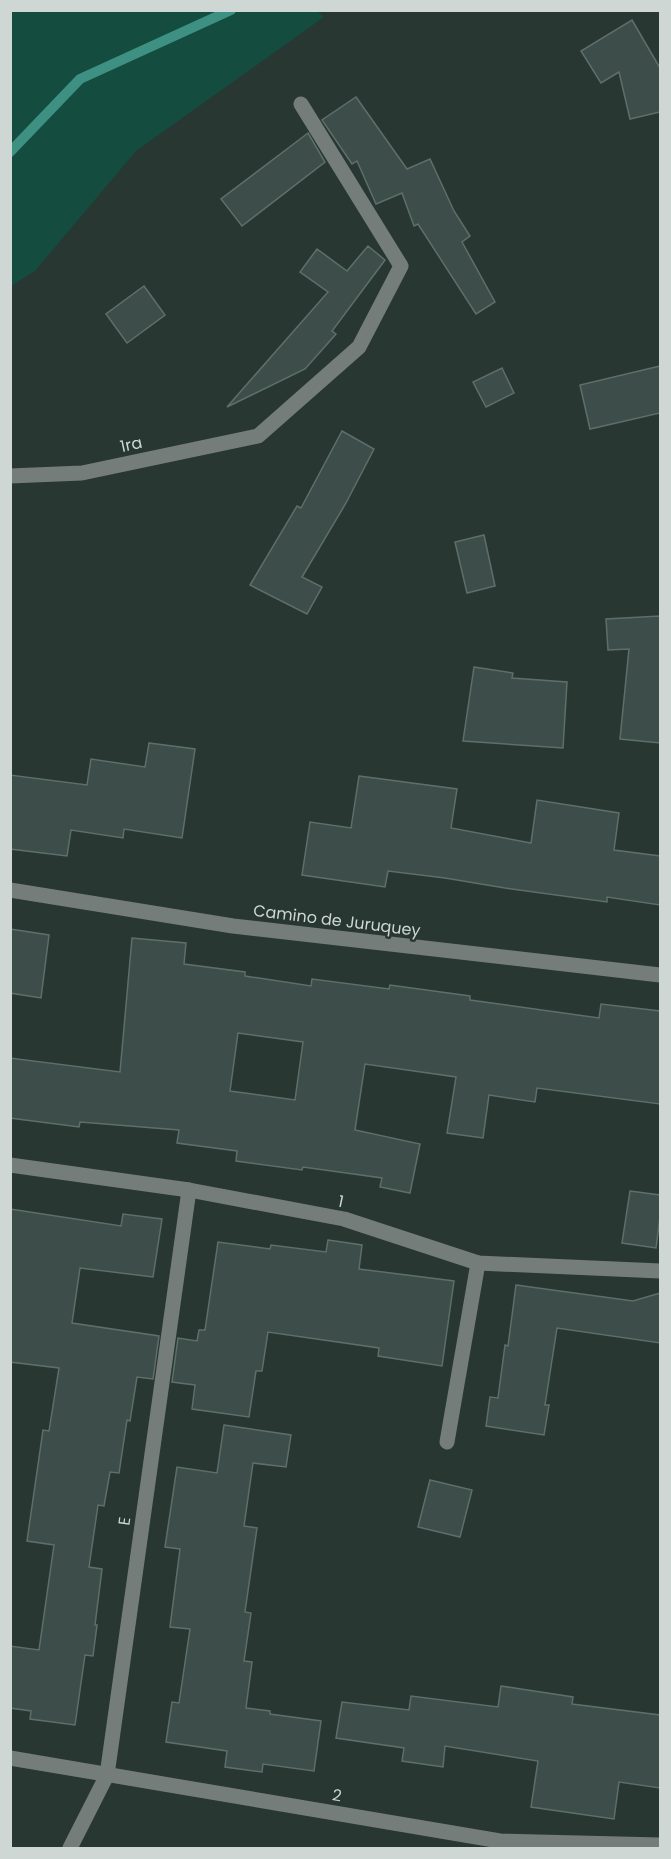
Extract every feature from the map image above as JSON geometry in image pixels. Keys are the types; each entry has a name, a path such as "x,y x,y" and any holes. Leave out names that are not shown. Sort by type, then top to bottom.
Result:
{"street":[{"name":"1ra","path":"10,476 82,473 258,436 359,347 401,266 301,104"},
{"name":"Camino de Juruquey","path":"10,890 233,926 660,975"},
{"name":"1","path":"10,1165 189,1190 344,1219 478,1263 660,1271"},
{"name":"E","path":"70,1848 107,1775 189,1190"},
{"path":"447,1442 478,1263"},
{"name":"2","path":"10,1758 499,1845 660,1845"}],"green space":[{"path":"11,11 317,11 324,17 136,151 35,271 11,286"}],"building":[{"path":"632,20 660,68 660,112 630,119 619,72 601,83 581,51"},
{"path":"356,97 407,169 430,159 454,211 470,236 462,242 495,302 476,314 418,224 414,226 402,193 376,204 357,161 352,164 322,120"},
{"path":"308,133 325,162 242,226 221,199"},
{"path":"368,246 385,260 332,331 336,334 305,369 227,407 328,292 300,272 317,249 347,271"},
{"path":"144,286 165,315 127,343 106,314"},
{"path":"660,366 660,413 590,429 580,385"},
{"path":"502,368 514,393 486,407 473,382"},
{"path":"342,431 374,449 346,503 302,577 322,587 307,614 250,585 297,506 301,508"},
{"path":"484,535 495,586 467,593 455,542"},
{"path":"660,616 660,743 620,739 629,649 608,650 606,619"},
{"path":"474,667 513,673 512,678 567,682 563,748 463,741"},
{"path":"149,743 195,749 182,838 124,829 123,838 71,830 67,856 10,849 10,775 87,785 91,759 145,767"},
{"path":"359,776 457,789 451,828 531,843 537,800 619,813 614,850 660,856 660,905 607,897 607,902 388,871 385,887 302,875 310,822 351,828"},
{"path":"10,929 49,935 41,998 10,993"},
{"path":"132,938 186,943 184,964 245,972 245,976 311,986 312,979 389,989 390,985 470,996 470,1000 599,1018 601,1004 660,1011 660,1104 537,1088 535,1102 489,1095 483,1138 447,1133 456,1077 365,1064 355,1130 420,1144 410,1193 380,1187 382,1178 236,1161 237,1151 177,1143 179,1130 80,1122 79,1127 10,1118 10,1058 120,1072","holes":["238,1033 303,1042 295,1100 230,1091"]},
{"path":"630,1191 660,1195 656,1248 622,1243"},
{"path":"10,1209 121,1226 123,1214 162,1219 153,1277 80,1268 72,1323 159,1336 153,1379 137,1377 130,1421 127,1420 119,1473 110,1472 104,1506 98,1505 89,1567 102,1569 95,1625 97,1625 93,1656 85,1655 75,1725 30,1719 31,1711 10,1708 10,1646 39,1650 54,1545 27,1541 43,1430 49,1431 59,1368 10,1362"},
{"path":"328,1240 362,1245 359,1269 454,1281 442,1366 378,1356 379,1348 268,1332 262,1371 256,1371 249,1417 192,1409 195,1385 172,1382 178,1338 197,1341 199,1330 205,1330 218,1242 270,1249 271,1245 326,1252"},
{"path":"516,1285 633,1301 660,1293 660,1343 557,1328 545,1405 549,1405 544,1435 486,1426 490,1397 498,1398"},
{"path":"224,1425 291,1435 286,1467 253,1463 244,1526 257,1528 245,1612 251,1613 244,1661 252,1662 246,1708 270,1711 270,1714 321,1721 314,1771 263,1764 262,1772 225,1767 227,1751 166,1742 172,1702 179,1703 190,1629 170,1627 180,1549 165,1547 177,1467 217,1473"},
{"path":"430,1480 472,1490 460,1537 418,1527"},
{"path":"501,1686 573,1697 572,1704 660,1715 660,1788 619,1782 614,1819 531,1807 538,1761 445,1746 443,1767 402,1761 404,1748 336,1738 342,1702 409,1710 411,1696 498,1707"}],"waterway":[{"path":"10,152 80,79 231,10"}]}
